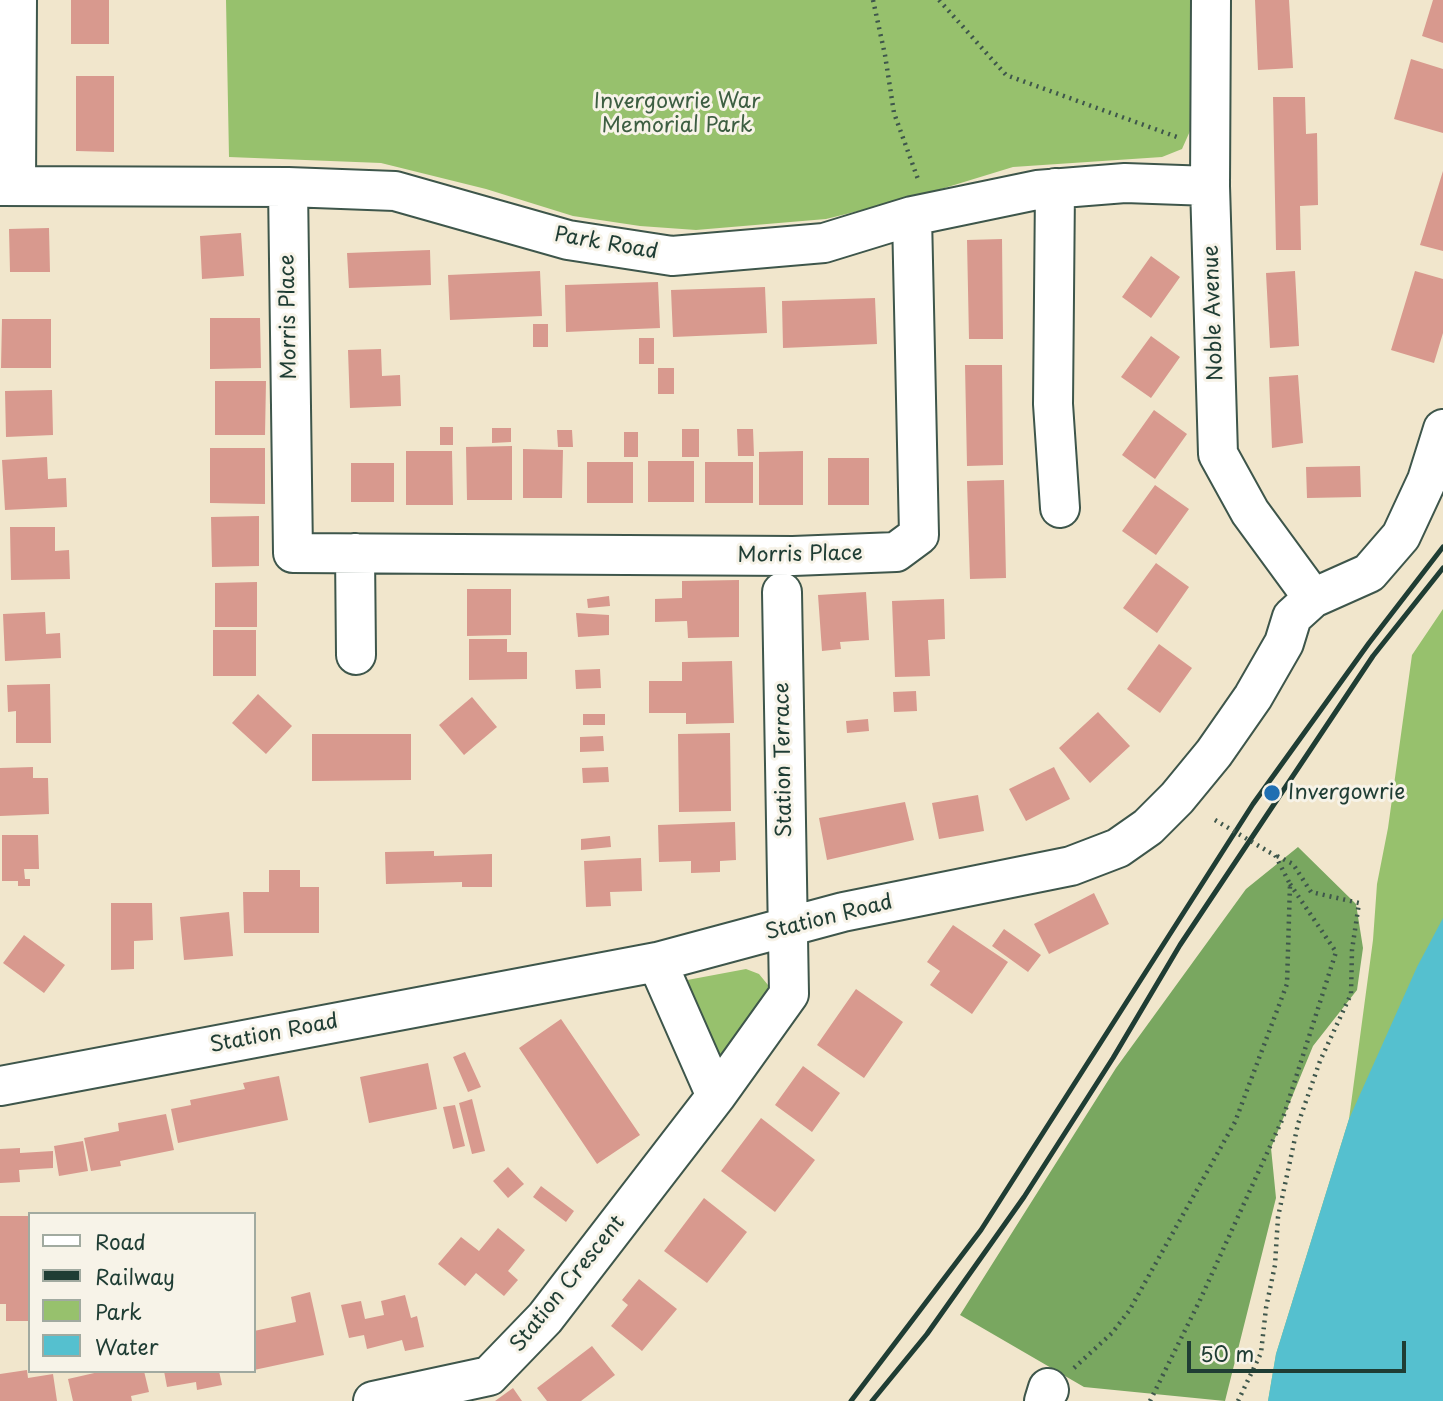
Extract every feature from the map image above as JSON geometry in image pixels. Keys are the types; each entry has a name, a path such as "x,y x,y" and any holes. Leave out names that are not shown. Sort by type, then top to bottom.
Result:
{"street":[{"path":"8,186 18,0"},
{"name":"Noble Avenue","path":"1211,0 1210,168 1218,454 1250,512 1313,598"},
{"name":"Park Road","path":"8,186 288,187 395,191 568,240 672,256 824,243 921,214 1037,190 1125,183 1210,168"},
{"name":"Morris Place","path":"288,187 293,553 793,556 896,552 919,535 921,214"},
{"path":"1055,188 1053,404 1060,508"},
{"name":"Station Road","path":"0,1086 656,962 843,912 1071,866 1118,848 1157,817 1214,753 1253,698 1284,643 1292,617 1313,598 1369,573 1401,536 1427,480 1443,429"},
{"path":"355,553 356,655"},
{"name":"Station Terrace","path":"782,592 787,928"},
{"name":"Station Crescent","path":"373,1401 489,1376 545,1318 716,1096 789,993 787,928"},
{"path":"656,962 716,1096"}],"path":[{"path":"873,0 886,55 894,113 921,214"},
{"path":"939,0 1006,75 1210,168"},
{"path":"1215,821 1293,864 1311,892 1359,903 1352,950 1351,994 1320,1061 1298,1124 1278,1217 1275,1265 1266,1308 1261,1353 1238,1401"},
{"path":"1150,1401 1200,1300 1283,1118 1336,952 1290,884 1275,855"},
{"path":"1047,1395 1112,1333 1129,1311 1235,1122 1287,984 1290,884"}],"green space":[{"name":"Invergowrie War Memorial Park","path":"226,0 1191,0 1190,131 1182,149 1162,157 1013,167 915,197 826,219 696,230 640,226 573,216 486,189 381,163 229,157"},
{"path":"1443,609 1443,1401 1268,1401 1276,1354 1349,1119 1373,940 1377,884 1388,828 1412,655"},
{"path":"1298,847 1356,904 1363,948 1357,990 1313,1046 1271,1148 1276,1198 1225,1401 1084,1387 960,1315 1116,1068 1246,889"},
{"path":"746,969 759,974 768,985 769,992 725,1055 718,1053 683,1000 682,981"}],"water":[{"path":"1443,918 1443,1401 1268,1401 1276,1354 1349,1119 1417,967"}],"building":[{"path":"71,0 109,0 109,44 71,44"},
{"path":"1255,0 1289,0 1293,68 1258,70"},
{"path":"1433,0 1443,0 1443,43 1422,36"},
{"path":"1411,59 1443,69 1443,133 1394,119"},
{"path":"76,76 114,76 114,152 76,151"},
{"path":"1273,97 1305,97 1306,134 1317,133 1318,205 1300,206 1301,250 1276,250"},
{"path":"1443,171 1443,251 1420,245"},
{"path":"49,228 50,272 10,272 9,229"},
{"path":"241,233 244,276 202,279 200,236"},
{"path":"1002,239 1003,339 969,339 967,240"},
{"path":"430,250 431,285 349,288 347,253"},
{"path":"1151,256 1180,277 1151,318 1122,297"},
{"path":"540,271 542,316 450,320 448,275"},
{"path":"1295,271 1299,346 1270,348 1266,273"},
{"path":"1415,271 1443,279 1443,333 1434,363 1391,350"},
{"path":"658,282 660,328 566,332 565,285"},
{"path":"765,287 767,333 673,337 671,290"},
{"path":"875,298 877,344 783,348 782,301"},
{"path":"210,318 260,318 261,368 210,369"},
{"path":"2,319 51,319 51,368 1,368"},
{"path":"533,324 548,324 548,347 533,347"},
{"path":"1151,336 1180,357 1151,398 1121,377"},
{"path":"639,338 654,338 654,364 639,364"},
{"path":"381,349 382,376 400,375 401,406 350,408 348,350"},
{"path":"965,365 1002,365 1003,465 967,466"},
{"path":"658,368 674,368 674,394 658,394"},
{"path":"1298,375 1303,443 1272,448 1269,377"},
{"path":"215,381 266,381 265,435 215,435"},
{"path":"52,390 53,435 6,437 5,391"},
{"path":"1154,410 1187,434 1155,479 1122,455"},
{"path":"440,427 453,427 453,445 440,445"},
{"path":"492,428 511,428 511,442 492,443"},
{"path":"682,429 699,429 699,457 682,457"},
{"path":"737,429 753,429 754,456 738,456"},
{"path":"557,430 572,430 573,447 558,447"},
{"path":"624,432 638,432 638,457 624,457"},
{"path":"512,446 512,500 467,500 466,447"},
{"path":"210,448 265,448 265,504 210,503"},
{"path":"523,449 563,450 562,498 523,498"},
{"path":"406,451 452,451 453,505 406,505"},
{"path":"803,451 803,505 759,505 759,452"},
{"path":"47,457 48,479 66,478 67,507 5,510 2,460"},
{"path":"828,458 869,458 869,505 828,505"},
{"path":"648,461 694,461 694,502 648,502"},
{"path":"587,462 633,462 633,503 587,503"},
{"path":"705,462 753,462 753,503 705,503"},
{"path":"351,463 394,463 394,502 351,502"},
{"path":"1360,466 1361,497 1307,498 1306,467"},
{"path":"1004,480 1006,578 970,579 967,481"},
{"path":"1155,485 1189,509 1156,555 1122,531"},
{"path":"259,516 259,566 212,567 211,517"},
{"path":"10,527 55,527 55,551 69,550 70,579 11,580"},
{"path":"1156,563 1189,587 1157,633 1123,608"},
{"path":"739,580 739,637 688,638 687,621 655,622 655,599 682,598 682,581"},
{"path":"257,582 257,627 215,627 215,583"},
{"path":"467,589 511,589 511,635 467,636"},
{"path":"866,592 869,640 840,642 841,649 822,651 818,595"},
{"path":"609,596 610,606 588,608 587,599"},
{"path":"944,599 945,639 928,640 930,676 895,677 892,601"},
{"path":"45,612 46,634 60,633 61,658 5,661 3,614"},
{"path":"576,613 609,615 609,635 578,637"},
{"path":"213,630 256,630 256,676 213,676"},
{"path":"469,639 507,639 507,652 527,652 527,679 469,680"},
{"path":"1159,644 1192,668 1160,713 1127,689"},
{"path":"732,661 734,723 686,724 686,713 649,713 649,681 682,681 682,662"},
{"path":"600,669 601,688 576,689 575,670"},
{"path":"50,684 51,743 16,743 16,711 8,712 7,685"},
{"path":"916,691 917,711 894,712 893,692"},
{"path":"258,694 292,726 266,754 232,723"},
{"path":"472,697 497,727 464,755 439,725"},
{"path":"1098,712 1130,746 1090,783 1059,748"},
{"path":"583,714 605,714 605,725 583,725"},
{"path":"868,719 869,731 847,733 846,721"},
{"path":"730,733 731,811 679,812 678,734"},
{"path":"312,734 411,734 411,780 312,781"},
{"path":"603,736 604,751 580,752 580,737"},
{"path":"33,767 33,778 48,778 49,814 0,816 0,768"},
{"path":"608,767 609,782 583,783 582,768"},
{"path":"1054,767 1070,799 1026,821 1009,789"},
{"path":"978,795 984,831 939,839 932,803"},
{"path":"905,802 914,840 827,860 819,818"},
{"path":"735,822 736,860 720,861 720,872 691,873 691,861 659,862 658,825"},
{"path":"2,835 38,835 39,869 24,869 25,879 30,879 30,886 18,886 18,881 2,881"},
{"path":"610,836 611,847 581,850 581,839"},
{"path":"434,851 434,856 492,854 492,887 462,887 462,882 386,884 385,852"},
{"path":"641,858 642,891 610,892 611,906 586,907 584,861"},
{"path":"269,870 300,870 300,887 319,887 319,933 244,933 243,892 269,892"},
{"path":"1094,893 1109,924 1049,954 1034,924"},
{"path":"111,903 152,903 153,940 134,941 134,969 111,970"},
{"path":"229,912 233,956 184,960 180,917"},
{"path":"953,925 1008,962 972,1014 930,985 940,971 927,962"},
{"path":"1004,929 1041,955 1028,972 992,946"},
{"path":"24,935 65,965 44,993 3,963"},
{"path":"856,989 903,1022 864,1078 817,1045"},
{"path":"561,1019 640,1135 597,1164 519,1048"},
{"path":"465,1052 481,1087 468,1092 453,1057"},
{"path":"428,1063 437,1109 369,1123 360,1077"},
{"path":"803,1066 840,1093 812,1132 775,1105"},
{"path":"279,1076 288,1120 178,1143 171,1109 191,1105 190,1100 245,1089 243,1083"},
{"path":"472,1099 485,1151 472,1154 459,1103"},
{"path":"455,1105 465,1146 453,1149 443,1107"},
{"path":"166,1114 174,1150 120,1161 121,1166 91,1171 84,1138 119,1131 118,1123"},
{"path":"761,1118 815,1160 775,1212 721,1171"},
{"path":"83,1141 88,1171 59,1176 54,1146"},
{"path":"20,1148 20,1153 53,1151 53,1168 19,1170 20,1182 0,1183 0,1149"},
{"path":"508,1167 524,1184 508,1198 493,1181"},
{"path":"541,1186 574,1211 566,1222 533,1197"},
{"path":"704,1198 747,1232 707,1283 664,1251"},
{"path":"0,1216 28,1216 28,1321 6,1321 6,1304 0,1304"},
{"path":"498,1228 525,1250 508,1271 518,1280 504,1296 476,1273 465,1286 438,1264 461,1237 479,1251"},
{"path":"639,1279 677,1309 642,1351 611,1326 628,1305 622,1300"},
{"path":"310,1292 324,1355 256,1370 256,1331 296,1322 291,1297"},
{"path":"405,1295 411,1318 417,1316 424,1347 405,1351 402,1340 367,1349 364,1335 349,1338 341,1305 361,1301 365,1319 384,1315 381,1301"},
{"path":"592,1346 615,1375 581,1401 547,1401 537,1388"},
{"path":"27,1370 28,1378 53,1374 57,1401 0,1401 0,1374"},
{"path":"94,1373 144,1373 149,1392 131,1396 132,1401 73,1401 68,1379"},
{"path":"164,1373 219,1373 222,1385 197,1390 196,1382 167,1387"},
{"path":"513,1388 522,1401 495,1401"}],"railway":[{"path":"851,1401 981,1230 1253,804 1369,643 1443,547"},
{"path":"872,1401 927,1334 1024,1197 1113,1058 1180,945 1373,656 1443,568"}],"place":[{"name":"Invergowrie","path":"1272,793"}]}
